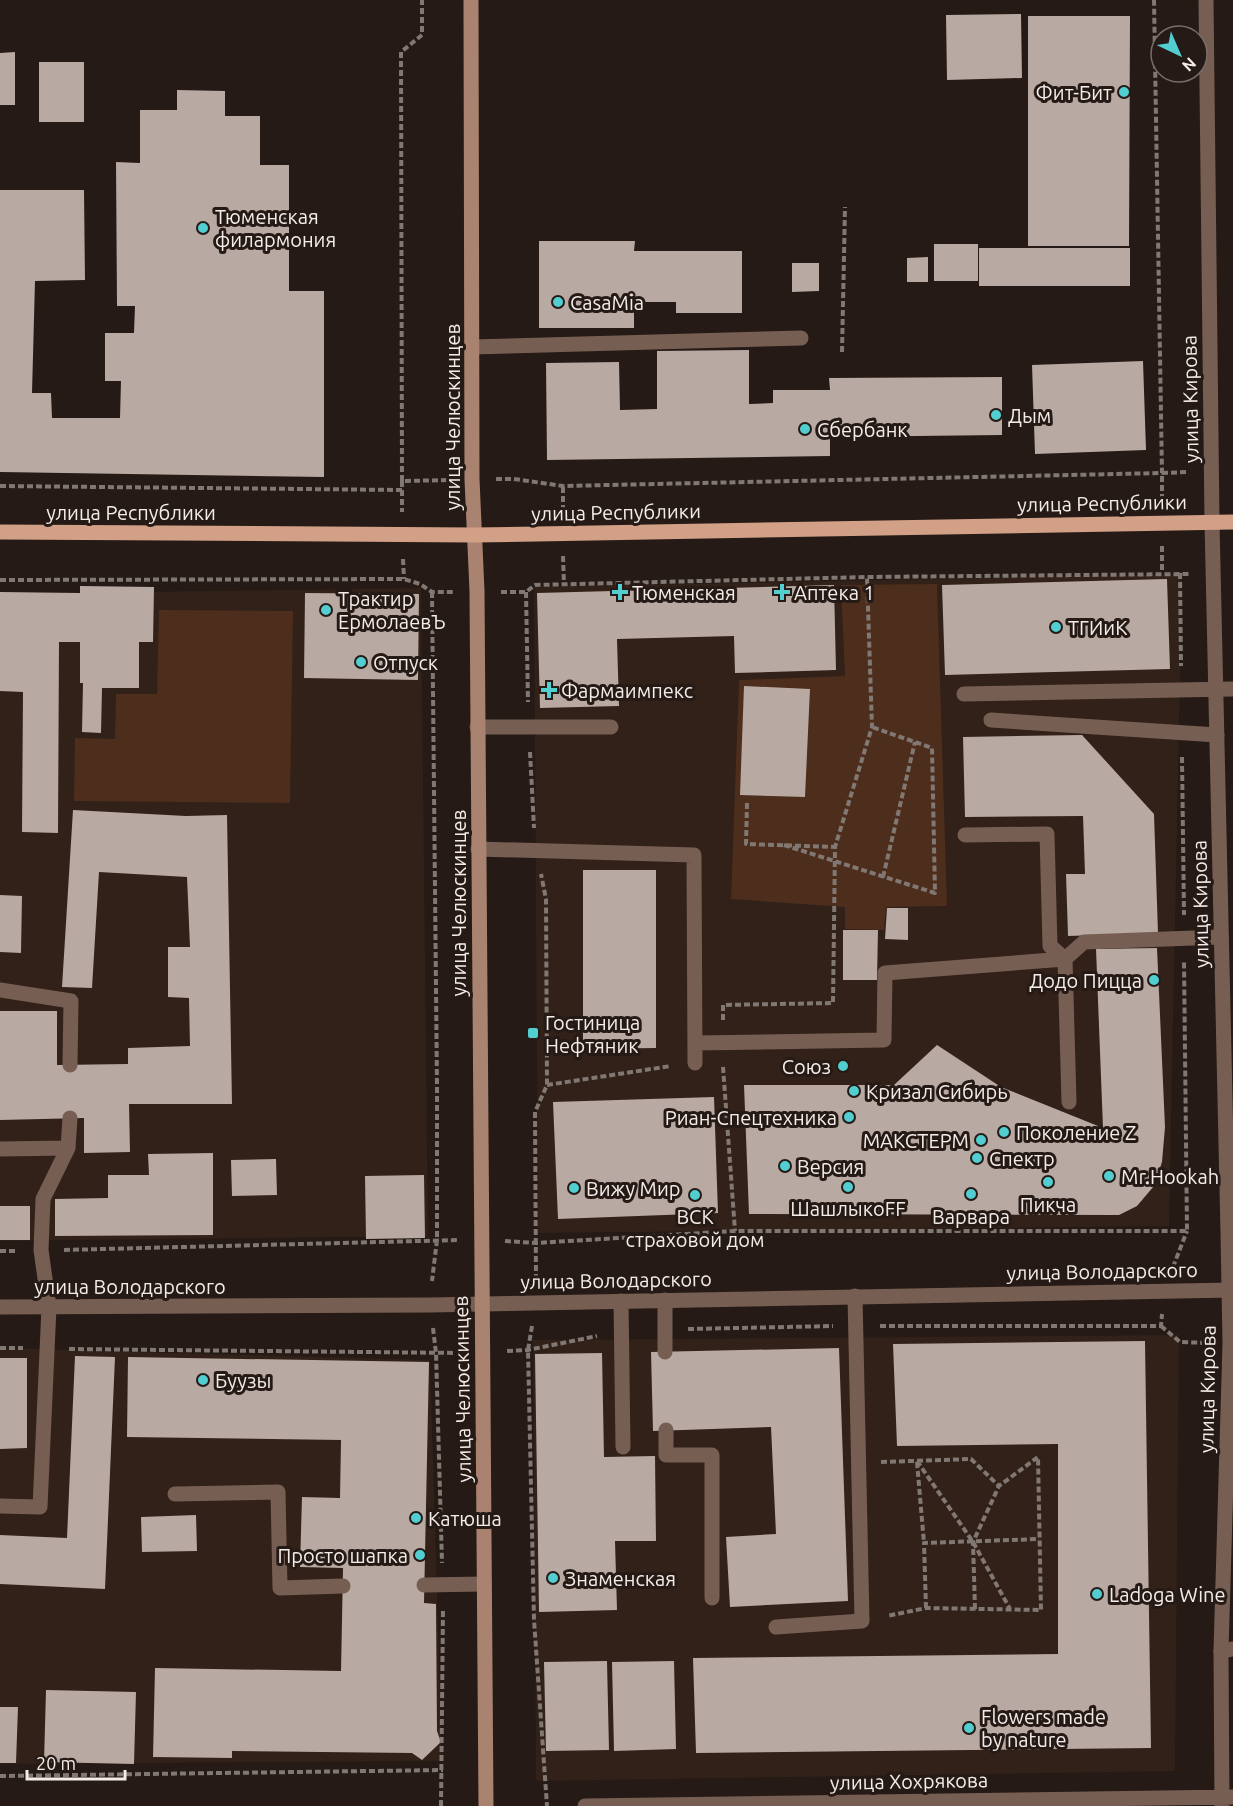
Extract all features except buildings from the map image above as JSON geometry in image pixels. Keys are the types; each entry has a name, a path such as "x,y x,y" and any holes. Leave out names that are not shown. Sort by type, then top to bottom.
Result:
{"main road":[{"name":"улица Челюскинцев","path":"471,0 472,479 477,591 486,1806"},
{"name":"улица Республики","path":"0,532 474,536 1233,522"}],"street":[{"name":"улица Кирова","path":"1206,0 1212,522 1221,937 1228,963 1231,1290 1226,1800"},
{"path":"472,347 801,338"},
{"path":"964,694 1181,691 1233,688"},
{"path":"991,720 1217,735"},
{"path":"477,727 611,727"},
{"path":"966,836 1047,834 1050,946 1065,959 1069,1102"},
{"path":"478,849 694,855 695,1063"},
{"path":"695,1043 884,1040 885,973 1065,959 1084,942 1221,937"},
{"path":"0,990 71,1001 70,1065"},
{"path":"0,1506 40,1507 49,1307 41,1250 43,1199 68,1148 70,1118"},
{"path":"0,1149 68,1148"},
{"name":"улица Володарского","path":"0,1307 430,1305 1231,1290"},
{"path":"776,1627 862,1621 855,1296"},
{"path":"665,1300 665,1352"},
{"path":"621,1301 623,1447"},
{"path":"666,1430 666,1455 712,1455 712,1598"},
{"path":"176,1494 278,1492 280,1588 343,1586"},
{"path":"424,1585 484,1584"},
{"name":"улица Хохрякова","path":"585,1806 1226,1800"}],"path":[{"path":"0,486 402,490 401,52 422,35 422,0"},
{"path":"402,481 514,479 563,486 1161,473 1154,0"},
{"path":"842,352 845,207"},
{"path":"547,1806 534,1620 528,1350 537,1303 536,1113 547,1085 546,899 535,851 526,592 535,585 867,577 1180,573 1181,691"},
{"path":"722,1043 723,1005 833,1003 835,847 872,727 867,577"},
{"path":"0,580 404,579 420,584 432,592 437,1240 430,1305 435,1353 443,1585 441,1806"},
{"path":"784,845 934,893 932,748 872,727"},
{"path":"0,1251 437,1240 536,1243 735,1231 1187,1231 1182,734"},
{"path":"883,877 915,742"},
{"path":"747,803 746,844 835,847"},
{"path":"547,1085 695,1063 723,1064 735,1231"},
{"path":"1161,1326 1180,1342 1230,1343"},
{"path":"0,1348 435,1353"},
{"path":"862,1621 926,1608 975,1609 1010,1609 1041,1610 1038,1457 999,1486 973,1542 975,1609"},
{"path":"859,1463 971,1459 999,1486"},
{"path":"917,1461 973,1542 1010,1609"},
{"path":"917,1461 924,1543 926,1608"},
{"path":"924,1543 1040,1539"},
{"path":"0,1776 443,1770"}],"shaded area":[{"path":"1182,574 1169,1226 538,1233 534,587"},
{"path":"937,584 947,906 886,907 884,930 845,929 845,907 731,899 739,680 845,676 841,585"},
{"path":"421,588 428,1236 0,1241 0,594"},
{"path":"159,610 293,611 290,803 74,801 75,738 115,739 116,694 157,694"},
{"path":"1179,1335 1175,1771 536,1781 533,1340"},
{"path":"0,1348 430,1360 442,1761 0,1764"}],"place":[{"name":"Фит-Бит","path":"1124,92"},
{"name":"Тюменская филармония","path":"203,228"},
{"name":"CasaMia","path":"558,302"},
{"name":"Дым","path":"996,415"},
{"name":"Сбербанк","path":"805,429"},
{"name":"Тюменская","path":"620,592"},
{"name":"Аптека 1","path":"782,592"},
{"name":"Трактир ЕрмолаевЪ","path":"326,610"},
{"name":"ТГИиК","path":"1056,627"},
{"name":"Отпуск","path":"361,662"},
{"name":"Фармаимпекс","path":"549,690"},
{"name":"Додо Пицца","path":"1154,980"},
{"name":"Гостиница Нефтяник","path":"533,1033"},
{"name":"Союз","path":"843,1066"},
{"name":"Кризал Сибирь","path":"854,1091"},
{"name":"Риан-Спецтехника","path":"849,1117"},
{"name":"Поколение Z","path":"1004,1132"},
{"name":"МАКСТЕРМ","path":"981,1140"},
{"name":"Спектр","path":"977,1158"},
{"name":"Версия","path":"785,1166"},
{"name":"Mr.Hookah","path":"1109,1176"},
{"name":"Пикча","path":"1048,1182"},
{"name":"ШашлыкoFF","path":"848,1187"},
{"name":"Вижу Мир","path":"574,1188"},
{"name":"Варвара","path":"971,1194"},
{"name":"ВСК страховой дом","path":"695,1195"},
{"name":"Буузы","path":"203,1380"},
{"name":"Катюша","path":"416,1518"},
{"name":"Просто шапка","path":"420,1555"},
{"name":"Знаменская","path":"553,1578"},
{"name":"Ladoga Wine","path":"1097,1594"},
{"name":"Flowers made by nature","path":"969,1728"}]}
